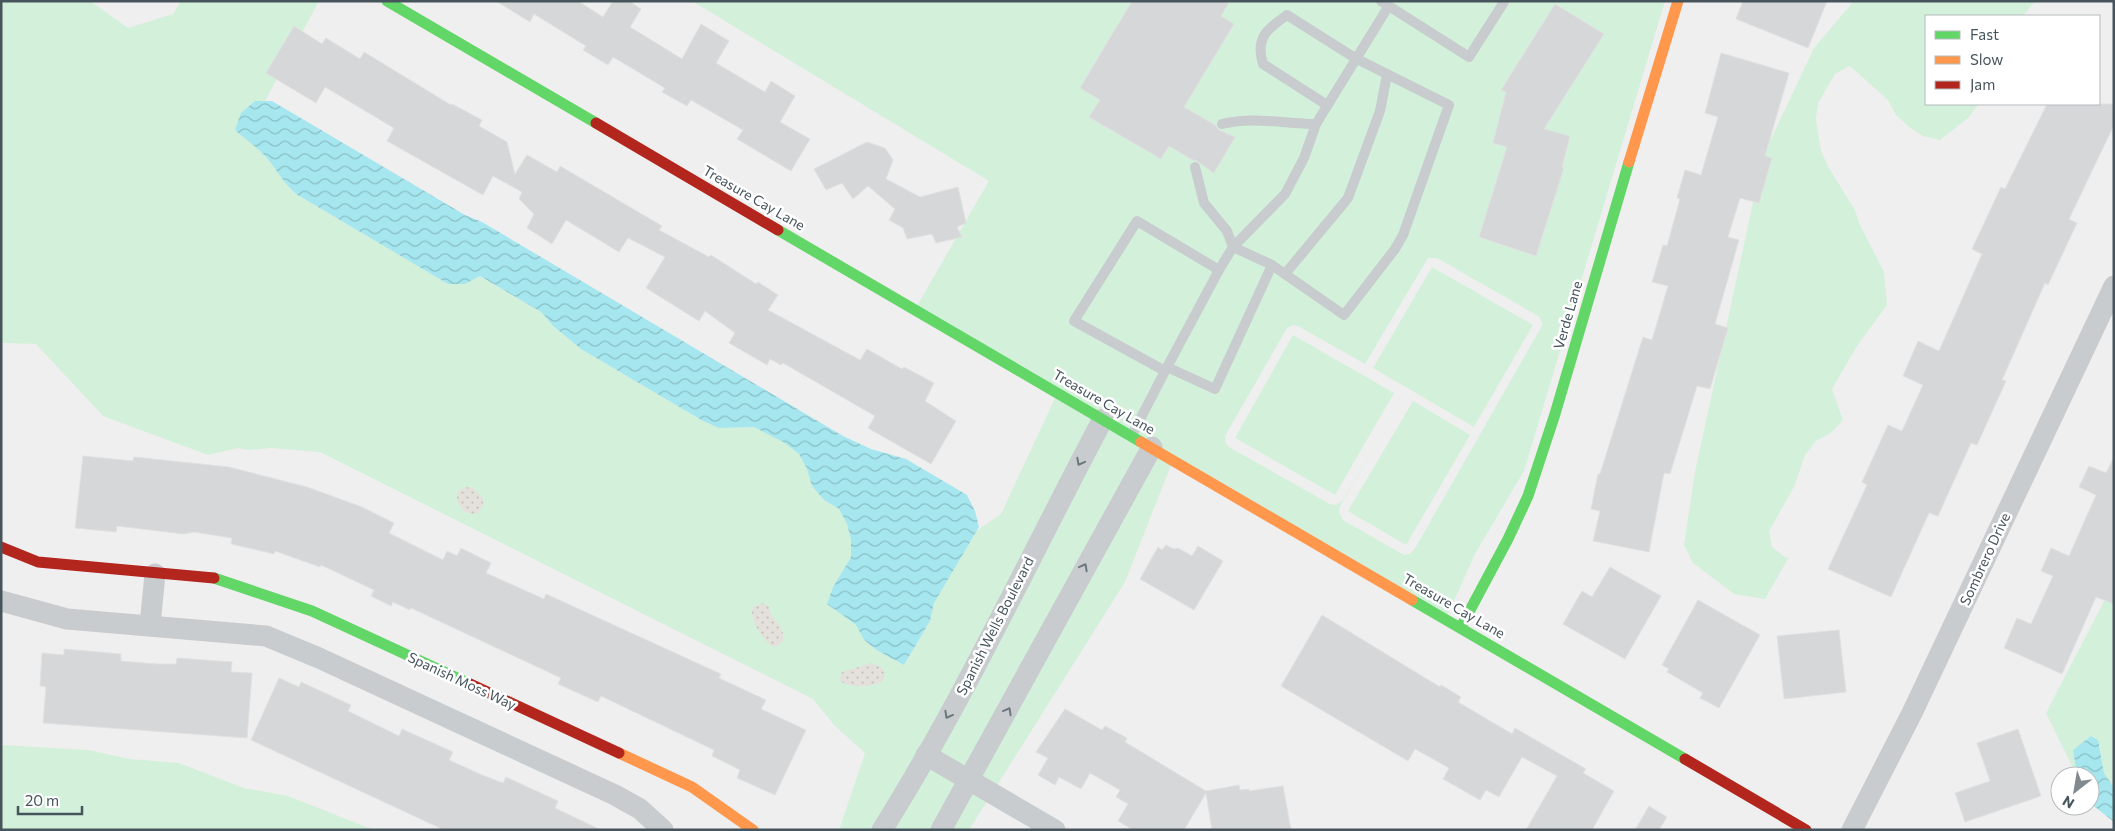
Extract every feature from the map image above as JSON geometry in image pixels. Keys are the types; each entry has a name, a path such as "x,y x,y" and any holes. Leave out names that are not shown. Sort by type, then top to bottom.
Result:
{"street":[{"name":"Treasure Cay Lane","path":"387,1 1806,830"},
{"name":"Verde Lane","path":"1460,627 1508,539 1528,496 1555,414 1678,1"},
{"name":"Sombrero Drive","path":"1852,830 1912,713 2114,286"},
{"name":"Spanish Wells Boulevard","path":"882,830 976,666 1042,532 1103,419"},
{"path":"941,830 1057,622 1084,567 1152,447"},
{"name":"Spanish Moss Way","path":"1,547 38,562 213,578 312,611 692,787 752,830"},
{"path":"150,625 155,574"},
{"path":"1,601 68,619 266,636 318,658 615,795 640,809 663,830"},
{"path":"926,755 1056,830"}],"lane":[{"path":"1132,436 1166,369 1233,247 1285,194 1304,158 1316,124 1384,4 1469,56 1504,2 1502,1"},
{"path":"1196,167 1204,203 1227,230 1233,247 1272,265 1344,315 1399,242 1449,105 1355,58 1287,15 1273,25 1261,39 1260,55 1263,64 1327,105"},
{"path":"1285,274 1348,198 1380,111 1387,75"},
{"path":"1222,124 1267,120 1291,124 1316,124"},
{"path":"1219,270 1137,221 1074,321 1166,369 1215,389 1272,265"}],"green space":[{"path":"1,1 90,1 128,28 173,14 181,1 319,1 265,101 255,101 235,130 260,151 296,194 448,284 465,284 480,276 541,312 553,326 581,349 703,421 719,428 754,427 786,443 799,454 807,469 812,486 824,500 839,509 847,524 851,540 851,557 833,587 827,604 856,625 864,640 878,651 904,665 930,621 934,603 975,532 1001,514 1056,396 914,311 989,181 692,1 1665,1 1524,471 1475,554 1448,614 1173,460 1125,582 969,830 839,830 865,753 835,726 813,699 320,452 271,448 249,450 238,448 208,455 103,416 36,344 1,343","holes":["1428,258 1437,258 1538,316 1543,324 1414,550 1404,555 1343,520 1339,512 1340,506 1403,398 1343,500 1336,505 1330,504 1229,447 1225,442 1225,436 1287,328 1293,325 1298,326 1365,364"]},
{"path":"1854,1 2035,1 2024,15 1925,15 1925,105 1978,105 1968,118 1940,140 1923,136 1909,127 1896,115 1888,100 1850,66 1835,74 1818,103 1816,119 1821,151 1829,168 1855,210 1860,225 1884,272 1887,305 1857,346 1832,389 1843,420 1831,433 1816,441 1805,455 1794,487 1769,531 1772,547 1786,558 1789,557 1765,599 1734,594 1693,563 1684,545 1695,472 1763,156 1814,48"},
{"path":"1432,267 1533,325 1474,427 1373,368"},
{"path":"1293,335 1394,393 1335,495 1235,438"},
{"path":"1413,401 1470,435 1406,545 1348,511"},
{"path":"2114,582 2114,788 2104,773 2098,740 2091,736 2073,750 2075,766 2072,766 2046,713"},
{"path":"1,745 88,750 130,759 179,763 244,788 288,796 374,830 1,830"}],"sand":[{"path":"465,487 473,488 483,498 483,505 478,513 473,514 464,511 457,500 458,491"},
{"path":"763,603 769,607 782,630 783,640 779,645 773,647 761,635 754,623 753,607"},
{"path":"871,663 881,667 885,675 882,682 872,685 854,686 839,680 842,672"}],"water":[{"path":"255,101 272,101 465,215 482,222 843,436 871,449 906,459 967,495 975,511 979,527 934,603 930,621 904,665 878,651 864,640 856,625 827,604 833,587 851,557 851,540 847,524 839,509 824,500 812,486 807,469 799,454 785,443 754,427 719,428 703,421 581,349 553,326 541,312 480,276 465,284 448,284 296,194 263,154 235,130 241,113"},
{"path":"2091,736 2098,740 2104,773 2114,788 2114,822 2100,811 2100,766 2075,766 2073,750"}],"building":[{"path":"496,1 578,1 603,17 613,1 629,1 641,9 630,27 682,59 701,24 729,41 716,63 765,92 771,81 795,96 780,122 810,139 791,171 737,139 743,130 691,100 687,106 662,92 665,88 613,57 608,65 583,50 586,46 534,14 530,22"},
{"path":"1132,1 1230,1 1221,16 1234,24 1184,107 1215,125 1219,130 1235,137 1214,173 1197,161 1169,146 1161,159 1089,117 1100,100 1080,88"},
{"path":"1743,1 1827,1 1808,48 1736,19"},
{"path":"1555,4 1604,34 1544,129 1570,136 1562,167 1564,168 1536,256 1479,237 1507,147 1493,143 1506,92 1501,90"},
{"path":"294,26 322,44 326,38 360,59 364,52 451,105 482,120 479,126 507,142 515,174 527,155 557,172 560,166 662,226 659,230 709,257 711,255 756,284 758,282 778,295 768,310 860,360 867,349 902,369 904,367 934,383 925,401 956,421 931,464 868,428 875,416 783,363 781,365 770,359 767,365 729,343 735,333 705,311 699,321 646,288 665,257 628,238 619,252 566,220 552,244 527,228 534,214 519,199 522,192 493,176 483,195 387,141 394,128 325,87 316,103 266,73"},
{"path":"1721,53 1789,73 1765,156 1772,158 1759,203 1740,198 1728,237 1739,240 1715,324 1728,328 1710,389 1697,386 1670,474 1664,473 1649,552 1593,541 1600,511 1591,509 1598,474 1600,474 1643,337 1652,340 1668,286 1652,282 1663,245 1667,246 1680,199 1677,198 1685,170 1701,175 1718,117 1705,113"},
{"path":"2114,104 2114,125 2069,219 2077,223 2048,285 2045,283 2002,380 2006,381 1977,445 1971,443 1938,516 1929,513 1891,597 1828,569 1867,485 1862,482 1888,425 1902,431 1923,385 1903,376 1918,341 1939,351 1982,254 1972,249 2001,187 2005,189 2047,105"},
{"path":"867,142 885,148 893,160 886,179 920,197 958,187 966,223 957,227 962,237 936,243 932,234 907,239 903,228 889,220 895,209 868,186 853,199 842,183 826,190 814,169"},
{"path":"83,456 133,461 134,457 229,467 307,487 362,507 394,523 389,533 443,560 447,551 457,556 461,548 491,563 486,573 544,599 546,594 721,674 719,678 766,700 761,709 806,730 775,795 737,778 740,770 712,756 714,750 601,696 598,702 558,684 561,678 411,608 410,610 393,602 391,606 371,596 374,590 321,565 320,567 275,551 274,554 231,544 232,538 194,532 184,534 117,526 116,532 75,528"},
{"path":"2114,457 2114,604 2096,597 2062,674 2004,648 2017,618 2031,624 2053,576 2041,571 2051,548 2069,556 2096,495 2079,487 2089,466 2106,473"},
{"path":"1166,545 1174,549 1178,548 1192,556 1198,546 1223,561 1194,610 1140,579 1158,547 1162,550"},
{"path":"1610,567 1661,596 1625,659 1563,624 1582,591 1592,597"},
{"path":"1698,600 1760,635 1719,708 1700,698 1703,693 1667,672 1669,669 1662,665"},
{"path":"1322,615 1440,687 1441,685 1461,697 1458,702 1512,734 1515,728 1586,769 1583,773 1614,791 1592,830 1526,830 1557,776 1522,757 1499,797 1486,790 1480,800 1443,779 1449,768 1415,749 1408,761 1281,686"},
{"path":"1839,630 1846,692 1784,699 1777,636"},
{"path":"64,649 121,654 121,661 157,664 176,664 177,658 232,662 231,672 252,673 247,738 43,723 46,687 40,686 42,653 64,655"},
{"path":"279,678 299,687 301,682 351,705 348,711 399,736 402,729 453,752 449,760 482,775 503,783 506,777 558,801 555,808 601,830 444,830 251,740"},
{"path":"1065,709 1102,730 1105,726 1127,738 1125,742 1206,791 1239,785 1240,790 1249,789 1249,791 1283,786 1291,830 1212,830 1206,793 1184,830 1133,830 1118,821 1128,804 1116,797 1120,790 1090,773 1081,789 1059,777 1055,785 1038,775 1048,758 1036,752"},
{"path":"2018,729 2041,796 1965,822 1955,793 1990,781 1977,743"},
{"path":"1649,806 1667,817 1659,830 1635,830"}],"traffic: fast":[{"path":"387,1 596,123"},
{"path":"1461,627 1508,539 1528,496 1555,414 1629,162"},
{"path":"778,230 1141,442"},
{"path":"214,578 312,611 468,683"},
{"path":"1412,600 1685,759"}],"traffic: slow":[{"path":"1629,162 1678,1"},
{"path":"1141,442 1412,600"},
{"path":"619,753 692,787 753,830"}],"traffic: jam":[{"path":"596,123 778,230"},
{"path":"1,547 38,562 214,578"},
{"path":"468,683 619,753"},
{"path":"1685,759 1806,830"}]}
